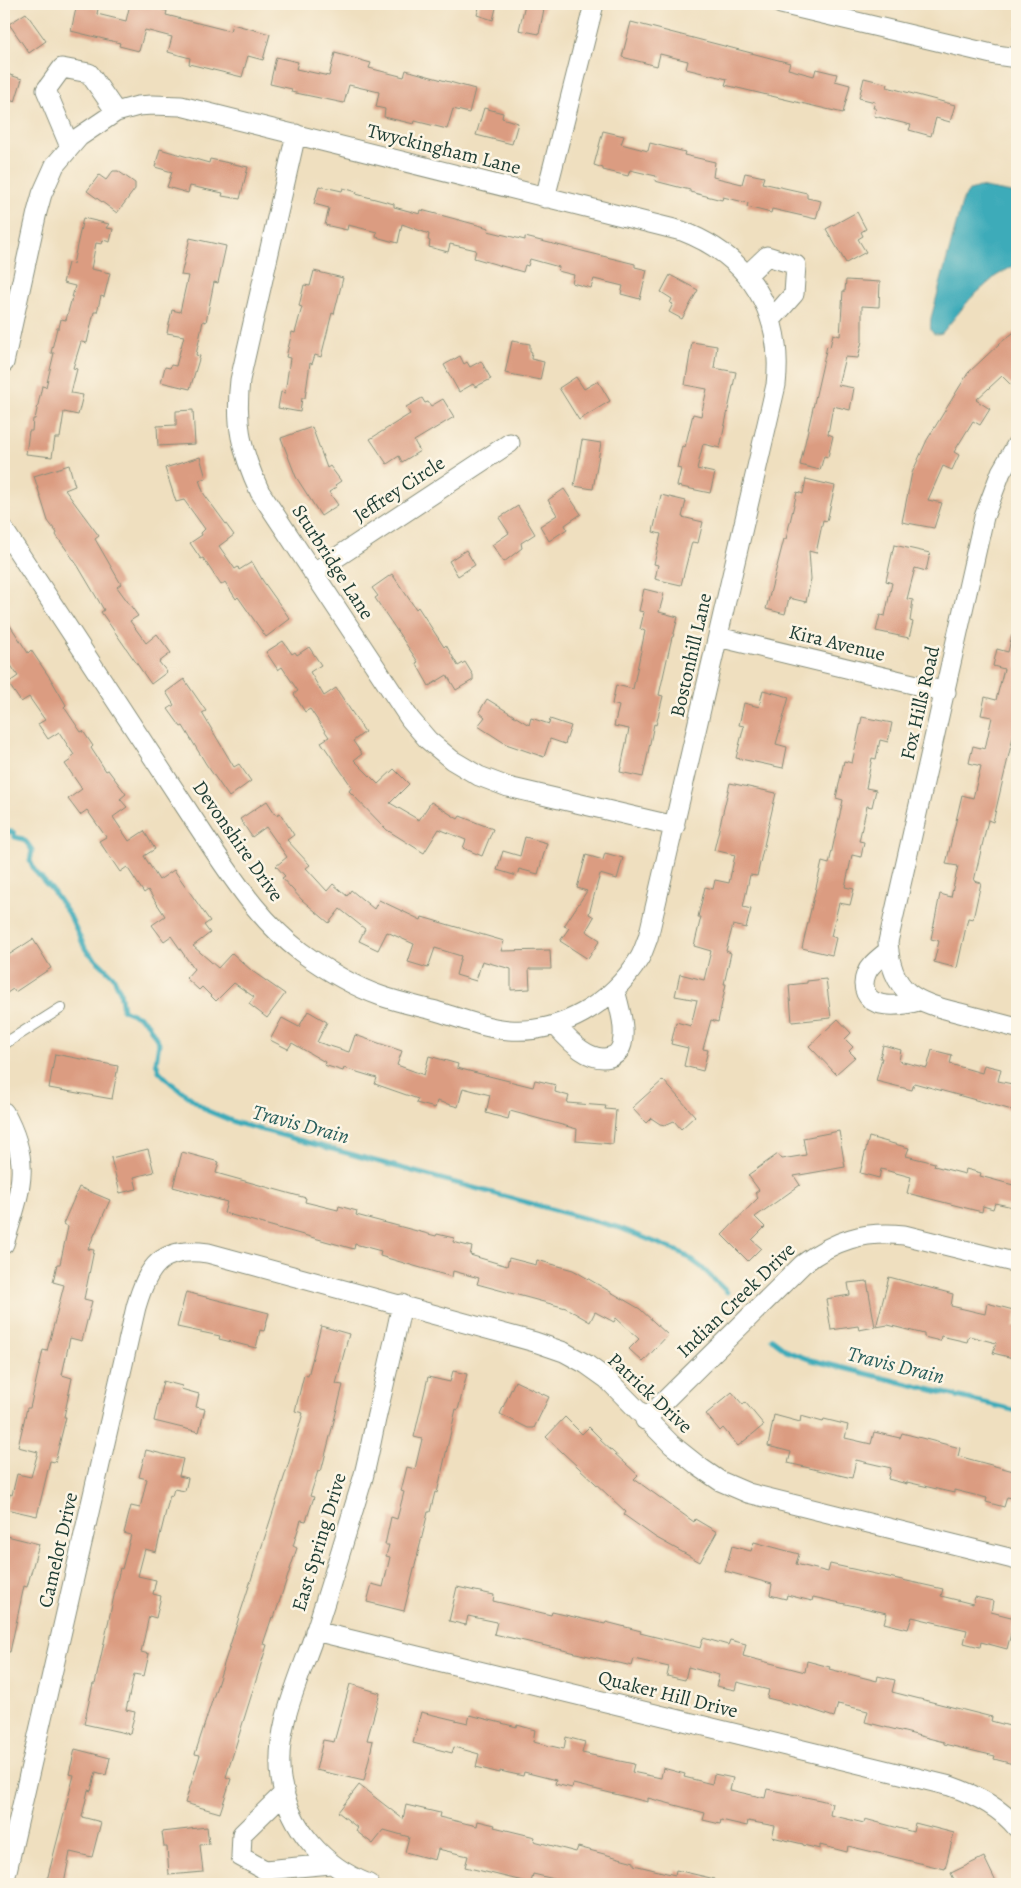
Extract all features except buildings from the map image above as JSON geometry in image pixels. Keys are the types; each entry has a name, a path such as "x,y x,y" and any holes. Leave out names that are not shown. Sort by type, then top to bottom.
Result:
{"street":[{"path":"545,198 594,4"},
{"path":"781,4 996,55 1017,58"},
{"path":"70,147 46,90 62,68 89,73 116,112"},
{"name":"Twyckingham Lane","path":"4,363 11,294 42,194 55,165 70,147 92,127 116,112 138,106 181,106 682,231 712,245 734,262 747,275 758,292"},
{"name":"Sturbridge Lane","path":"296,134 240,380 238,418 242,448 247,465 260,492 410,719 428,740 452,760 478,776 508,787 675,826"},
{"path":"747,275 767,256 796,264 794,294 771,320"},
{"name":"Bostonhill Lane","path":"588,1012 616,990 639,959 648,938 675,826 776,385 777,348 771,320 758,292"},
{"name":"Jeffrey Circle","path":"313,573 510,443"},
{"name":"Fox Hills Road","path":"920,1001 910,994 895,977 890,965 891,925 946,692 984,517 1001,472 1017,444"},
{"name":"Devonshire Drive","path":"4,530 214,852 243,893 284,938 333,974 382,997 493,1027 526,1030 555,1025 588,1012"},
{"name":"Kira Avenue","path":"718,637 946,692"},
{"path":"889,950 870,967 864,979 864,989 870,998 878,1003 889,1006 903,1006 920,1001 939,1008 1017,1028"},
{"path":"555,1025 572,1043 591,1055 606,1058 616,1056 623,1042 616,990"},
{"path":"4,1112 16,1135 21,1157 22,1179 4,1244"},
{"name":"Indian Creek Drive","path":"645,1420 803,1264 822,1250 841,1241 870,1234 904,1235 1017,1263"},
{"name":"Patrick Drive","path":"189,1250 208,1253 402,1304 564,1352 586,1364 607,1379 645,1420 672,1445 720,1481 748,1493 1017,1560"},
{"name":"Camelot Drive","path":"4,1884 138,1300 148,1274 156,1265 165,1257 189,1250"},
{"name":"East Spring Drive","path":"369,1884 355,1879 331,1864 312,1845 299,1828 285,1792 280,1755 282,1729 364,1475 402,1304"},
{"name":"Quaker Hill Drive","path":"315,1631 950,1786 971,1793 992,1805 1010,1812 1017,1828"},
{"path":"285,1792 242,1834 241,1857 265,1870 331,1864"}],"lane":[{"path":"4,1044 61,1008"}],"path":[{"path":"1017,18 1015,28 1017,28"}],"water":[{"path":"979,187 1017,194 1017,264 996,276 970,299 942,333 935,334 931,331 931,318 963,199 970,190"}],"waterway":[{"name":"Travis Drain","path":"4,832 13,832 15,837 23,839 27,843 32,850 30,861 35,871 52,890 70,916 86,950 113,976 120,991 123,1010 140,1017 148,1024 159,1043 156,1062 159,1071 171,1083 208,1111 237,1123 620,1228 682,1253 701,1267 727,1292"},
{"name":"Travis Drain","path":"772,1339 789,1352 811,1360 1017,1411"}]}
